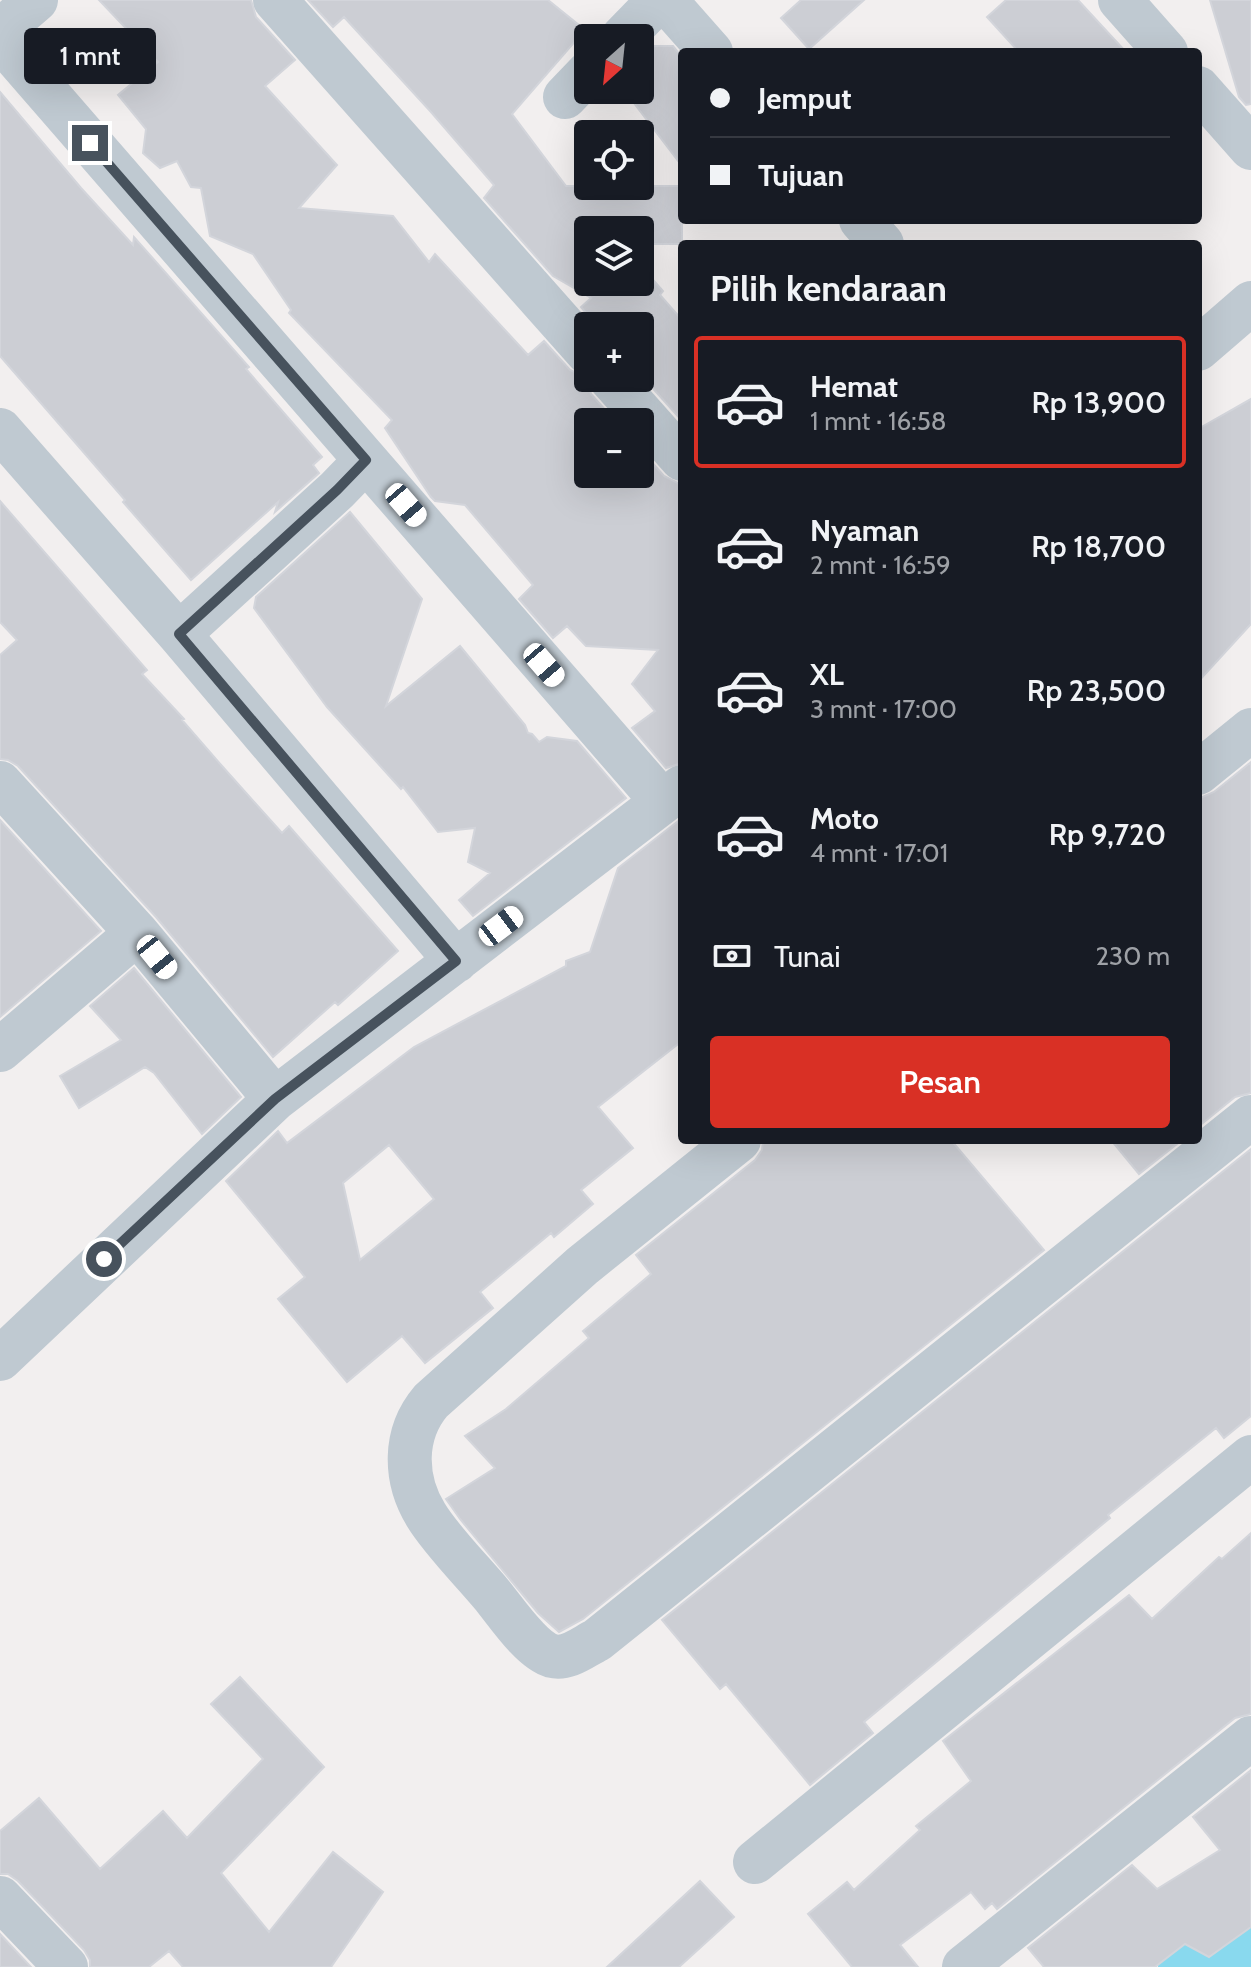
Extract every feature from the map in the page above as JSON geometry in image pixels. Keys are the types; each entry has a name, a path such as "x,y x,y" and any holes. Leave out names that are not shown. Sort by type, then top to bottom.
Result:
{"street":[{"path":"0,31 36,0"},
{"path":"275,0 574,337"},
{"path":"637,24 662,0 707,48"},
{"path":"1120,0 1162,48"},
{"path":"0,39 366,460 672,794 275,1099 0,1359"},
{"path":"1202,93 1251,148"},
{"path":"864,224 878,240"},
{"path":"1202,346 1251,303"},
{"path":"622,392 678,454"},
{"path":"3,438 179,634 456,961"},
{"path":"179,634 366,460"},
{"path":"1202,770 1251,730"},
{"path":"0,783 137,933 275,1099"},
{"path":"0,1050 137,933"},
{"path":"734,1144 582,1266 417,1417 408,1459 409,1472 425,1514 533,1644 549,1655 564,1657 597,1640 1251,1117"},
{"path":"755,1862 1251,1457"},
{"path":"964,1967 1251,1738"},
{"path":"0,1898 66,1967"}],"building":[{"path":"99,0 251,0 256,17 295,60 265,86 337,165 299,208 393,216 429,262 435,254 528,355 544,341 574,372 574,392 590,392 604,408 574,408 574,488 654,488 654,465 664,476 678,483 678,764 666,768 632,728 655,711 632,684 658,650 586,646 567,626 553,638 519,599 533,585 465,505 435,501 431,497 385,428 392,420 289,313 291,310 253,254 210,236 201,188 191,187 177,161 160,168 143,153 146,129 118,95 158,62"},
{"path":"308,0 548,0 578,24 574,24 574,43 512,114 566,186 574,186 574,200 654,200 654,186 678,186 678,224 682,224 682,240 678,240 678,244 654,244 654,216 574,216 574,288 553,276 484,198 494,185 344,17 333,27"},
{"path":"801,0 864,0 810,48 781,18"},
{"path":"1006,0 1078,0 1122,48 1015,48 987,17"},
{"path":"1210,0 1251,0 1251,104 1246,105 1239,97"},
{"path":"654,46 673,46 678,52 678,161 654,129 654,120 647,120 635,104 654,104"},
{"path":"0,92 81,188 133,245 134,237 249,367 246,369 322,457 313,465 319,473 275,512 278,502 191,580 0,356"},
{"path":"654,281 663,291 660,295 678,315 678,417 654,390 654,312 585,312 581,307 591,298 588,296 654,296"},
{"path":"1251,399 1251,624 1202,678 1202,427"},
{"path":"0,501 147,670 142,674 222,766 282,833 289,826 398,951 273,1057 156,917 18,766 0,759 0,655 17,640 0,622"},
{"path":"350,512 422,599 386,706 460,646 525,725 528,733 539,742 547,737 577,741 626,798 473,916 459,900 490,873 468,862 475,828 438,832 403,787 401,789 327,707 254,608 256,597"},
{"path":"1251,762 1251,1093 1235,1097 1202,1124 1202,797 1214,792"},
{"path":"0,820 101,931 0,1017"},
{"path":"678,821 678,1044 598,1107 633,1148 581,1190 593,1204 554,1237 551,1233 480,1292 493,1308 425,1363 402,1336 347,1382 278,1299 305,1277 226,1181 278,1131 287,1143 414,1047 566,966 566,961 590,952 618,868","holes":["389,1145 434,1199 360,1260 343,1183"]},
{"path":"134,968 241,1097 202,1134 154,1073 145,1067 79,1108 60,1076 121,1040 90,1006"},
{"path":"763,1144 954,1144 1044,1250 583,1619 559,1632 538,1613 446,1499 495,1468 465,1436 506,1409 589,1338 583,1331 651,1274 636,1255 755,1160"},
{"path":"1114,1144 1177,1144 1139,1174"},
{"path":"1251,1149 1251,1416 1224,1438 1216,1428 1108,1515 1110,1518 864,1722 873,1733 810,1785 726,1684 720,1689 662,1620"},
{"path":"1251,1533 1251,1714 1235,1718 997,1909 992,1903 985,1909 971,1892 900,1945 918,1967 852,1967 808,1914 847,1882 854,1890 920,1830 916,1826 971,1781 943,1741 1129,1595 1152,1619 1219,1557 1222,1559"},
{"path":"240,1677 324,1767 221,1873 269,1932 333,1852 383,1892 331,1967 183,1967 169,1951 149,1967 90,1967 84,1950 18,1881 8,1874 0,1874 0,1831 39,1798 100,1869 163,1811 187,1838 263,1759 211,1704"},
{"path":"1251,1770 1251,1927 1209,1957 1185,1944 1155,1967 1044,1967 1028,1948 1132,1865 1157,1889 1220,1850 1193,1817"},
{"path":"700,1881 734,1917 679,1967 607,1967"},
{"path":"0,1934 31,1967 0,1967"}],"waterway":[{"path":"1200,1967 1251,1938"}],"route":[{"path":"90,143 366,460 179,634 456,961 275,1099 104,1259"}]}
